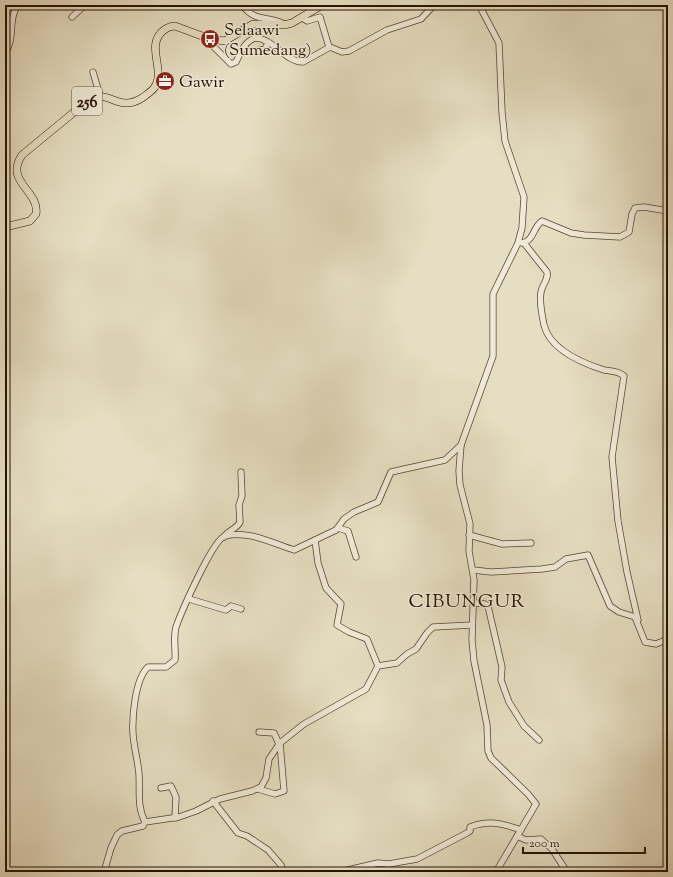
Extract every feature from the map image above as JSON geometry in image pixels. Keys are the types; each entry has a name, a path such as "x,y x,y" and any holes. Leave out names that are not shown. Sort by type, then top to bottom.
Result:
{"main road":[{"name":"256","path":"5,227 30,221 36,214 35,201 18,178 18,164 22,156 93,97 100,96 123,104 129,104 141,98 154,88 158,75 156,41 161,33 170,26 175,26 219,41 224,40 253,24 284,25 302,18 313,7 322,5"}],"street":[{"path":"5,53 11,43 12,15 18,5"},
{"path":"72,17 86,5"},
{"path":"242,5 253,16 275,20 284,25"},
{"path":"203,36 232,64 236,62 242,49 252,39 258,38 302,62 329,47 335,47 342,52 349,51 387,30 422,18 434,5"},
{"path":"479,5 494,32 500,47 502,112 505,141 524,197 521,243 494,294 493,356 461,445 460,485 469,517 469,551 473,570 474,603 472,625 474,661 487,725 488,752 504,771 536,803 506,858 496,872"},
{"path":"302,18 307,21 320,17 329,47"},
{"path":"254,51 265,49 268,43"},
{"path":"93,72 100,96"},
{"path":"521,243 531,238 537,226 542,221 572,233 620,237 629,232 632,214 635,208 644,207 668,211"},
{"path":"521,243 547,272 548,277 541,289 540,295 544,326 548,337 563,350 579,360 624,376 612,457 618,521 630,587 645,642 656,644 668,639"},
{"path":"224,537 256,537 294,550 338,528 344,519 354,512 380,500 391,472 446,460 461,445"},
{"path":"145,822 138,798 139,775 133,733 138,687 144,671 148,667 164,668 175,660 176,627 210,554 228,531 238,526 240,522 239,505 242,496 241,472"},
{"path":"338,528 348,531 356,557"},
{"path":"469,535 502,544 531,543"},
{"path":"258,789 265,781 269,759 279,743 304,724 366,689 378,666 367,639 349,632 338,625 341,604 328,592 321,577 315,540"},
{"path":"473,570 491,572 542,569 555,567 566,559 588,555 610,606 619,612 635,616 638,620"},
{"path":"189,599 226,610 230,606 242,609"},
{"path":"474,603 485,604 488,606 502,667 502,680 509,702 524,726 539,740"},
{"path":"378,666 397,662 416,649 427,633 433,628 472,625"},
{"path":"104,872 117,835 122,831 143,826 145,822 175,818 196,811 213,801 258,789 275,794 284,791 279,743 275,733 259,732"},
{"path":"161,788 172,786 175,792 175,818"},
{"path":"213,801 238,833 247,836 268,850 281,864 283,872"},
{"path":"339,872 378,863 389,864 416,859 467,833 470,831 470,827 484,822 501,824 521,830"},
{"path":"517,836 526,840 541,839 552,849 567,872"}],"place":[{"name":"Selaawi (Sumedang)","path":"210,39"},
{"name":"Gawir","path":"165,81"}],"district":[{"name":"CIBUNGUR","path":"467,600"}]}
